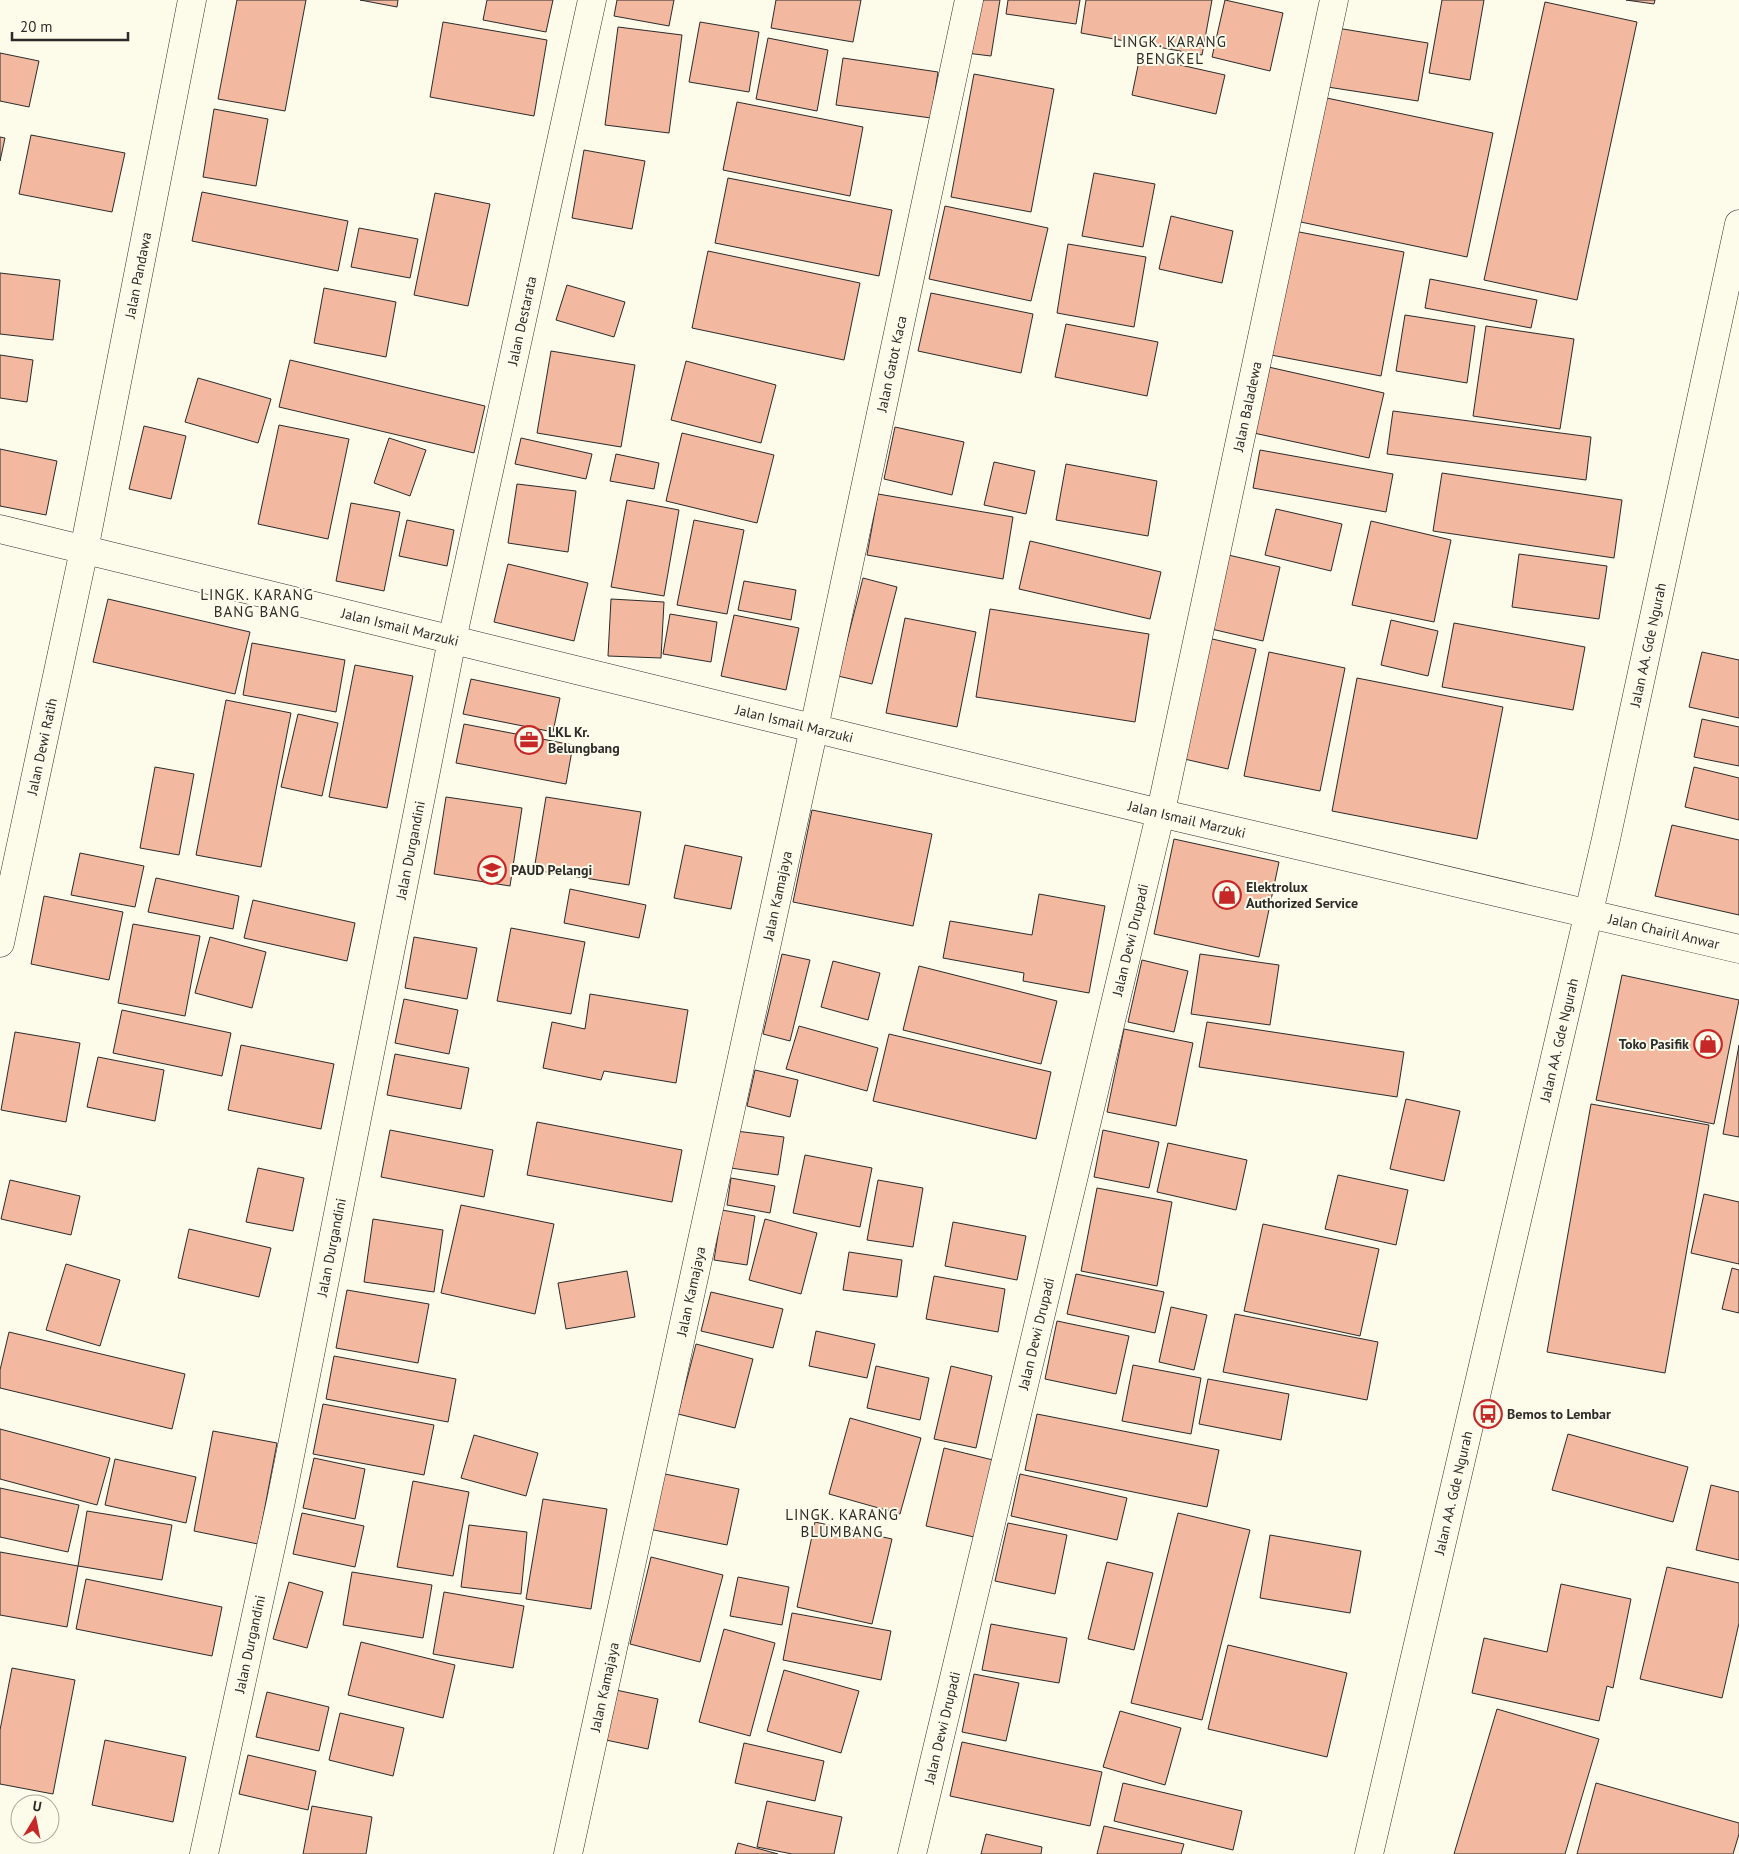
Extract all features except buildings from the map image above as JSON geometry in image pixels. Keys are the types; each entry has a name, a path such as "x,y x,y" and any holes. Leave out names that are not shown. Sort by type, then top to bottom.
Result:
{"street":[{"name":"Jalan Pandawa","path":"84,550 192,0"},
{"name":"Jalan Destarata","path":"452,640 592,0"},
{"name":"Jalan Gatot Kaca","path":"814,728 969,0"},
{"name":"Jalan Baladewa","path":"1160,812 1334,0"},
{"name":"Jalan AA. Gde Ngurah","path":"1369,1854 1589,915 1739,224"},
{"name":"Jalan Ismail Marzuki","path":"0,529 1589,915"},
{"name":"Jalan Dewi Ratih","path":"0,943 84,550"},
{"name":"Jalan Durgandini","path":"204,1854 281,1501 452,640"},
{"name":"Jalan Kamajaya","path":"568,1854 814,728"},
{"name":"Jalan Dewi Drupadi","path":"912,1854 1160,812"},
{"name":"Jalan Chairil Anwar","path":"1589,915 1739,949"}],"place":[{"name":"LKL Kr. Belungbang","path":"529,740"},
{"name":"PAUD Pelangi","path":"492,870"},
{"name":"Elektrolux Authorized Service","path":"1227,895"},
{"name":"Toko Pasifik","path":"1708,1044"},
{"name":"Bemos to Lembar","path":"1488,1414"}],"district":[{"name":"LINGK. KARANG BENGKEL","path":"1170,50"},
{"name":"LINGK. KARANG BANG BANG","path":"257,602"},
{"name":"LINGK. KARANG BLUMBANG","path":"842,1522"}]}
